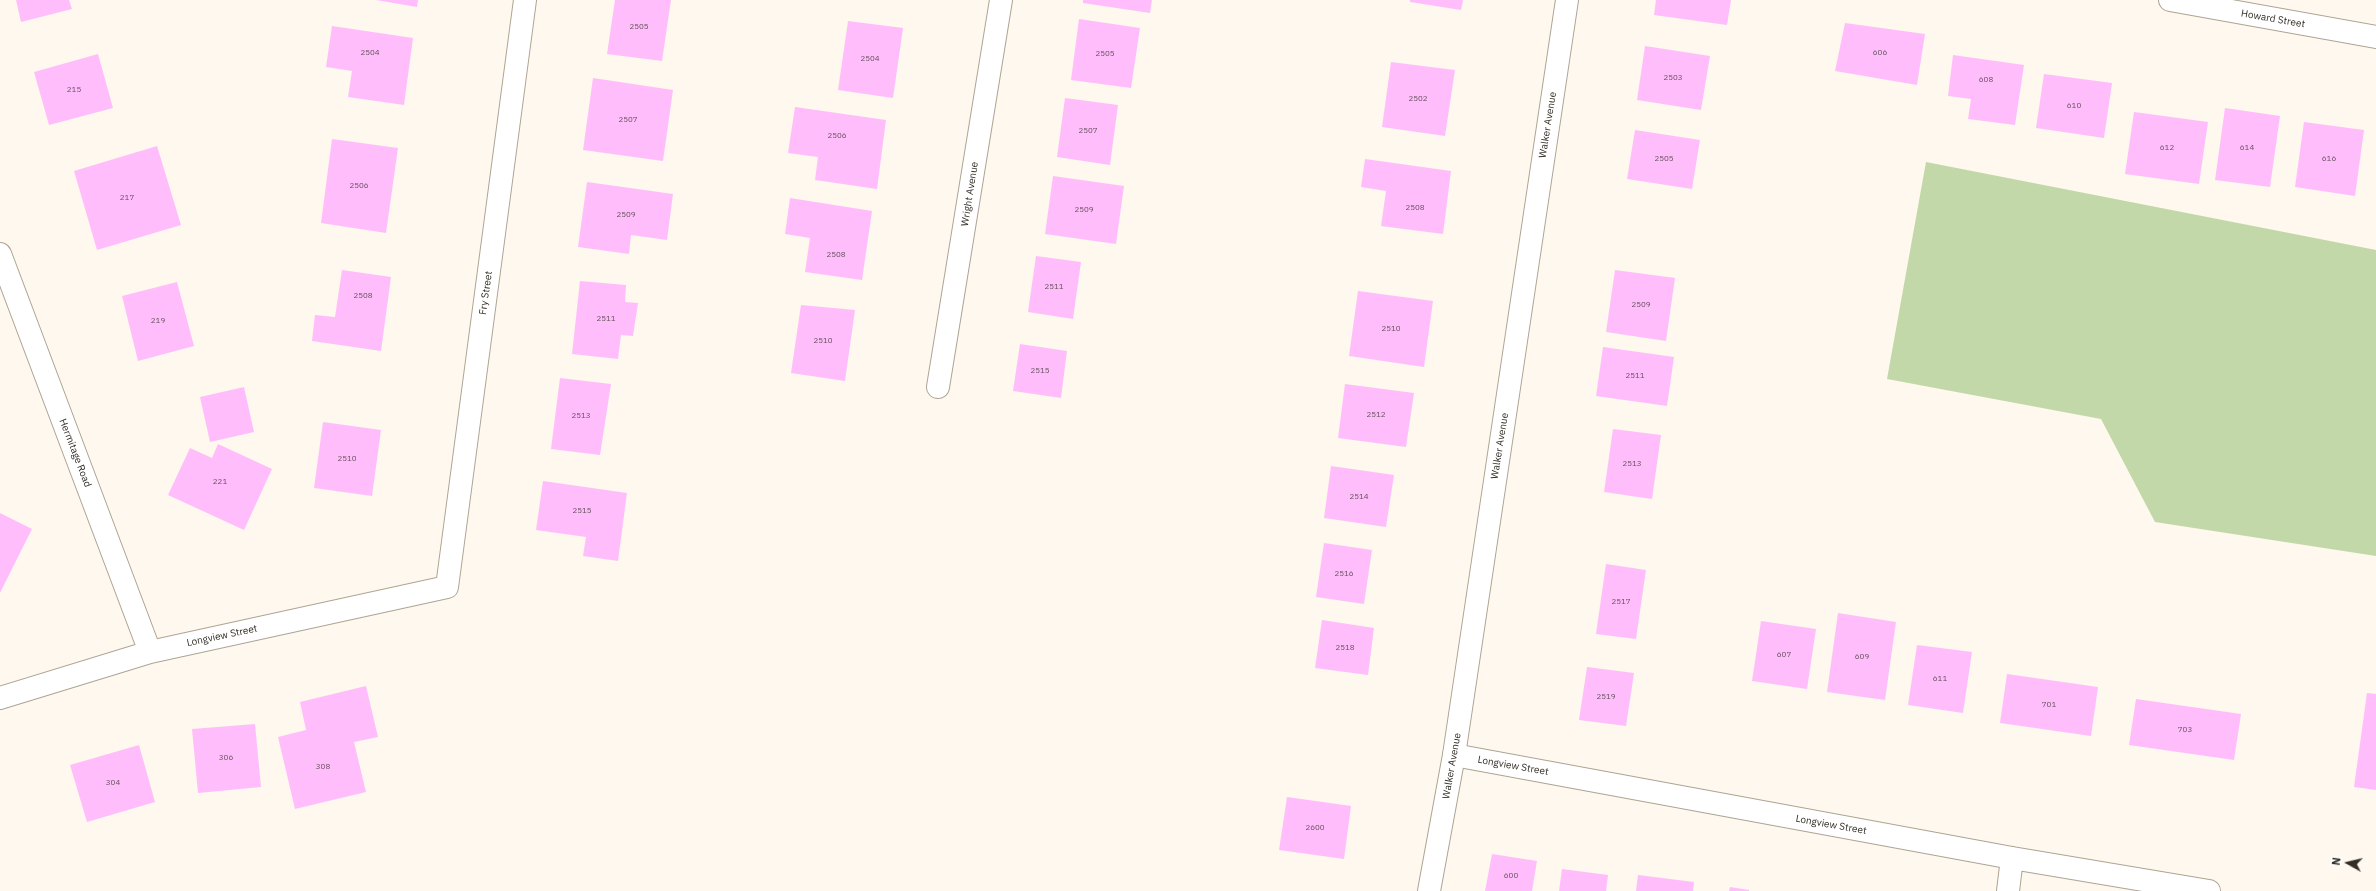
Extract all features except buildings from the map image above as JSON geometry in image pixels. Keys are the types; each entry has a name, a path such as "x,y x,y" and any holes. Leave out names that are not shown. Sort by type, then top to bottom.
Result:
{"street":[{"name":"Fry Street","path":"447,587 525,0"},
{"name":"Wright Avenue","path":"938,388 1001,0"},
{"name":"Walker Avenue","path":"1430,891 1454,755 1567,0"},
{"name":"Howard Street","path":"2170,0 2376,37"},
{"name":"Hermitage Road","path":"0,254 150,652"},
{"name":"Longview Street","path":"0,698 150,652 447,587"},
{"name":"Longview Street","path":"1454,755 2012,858 2210,891"},
{"path":"2008,891 2012,858"}],"green space":[{"path":"1926,162 2376,250 2376,556 2155,522 2101,419 1887,379"}]}
